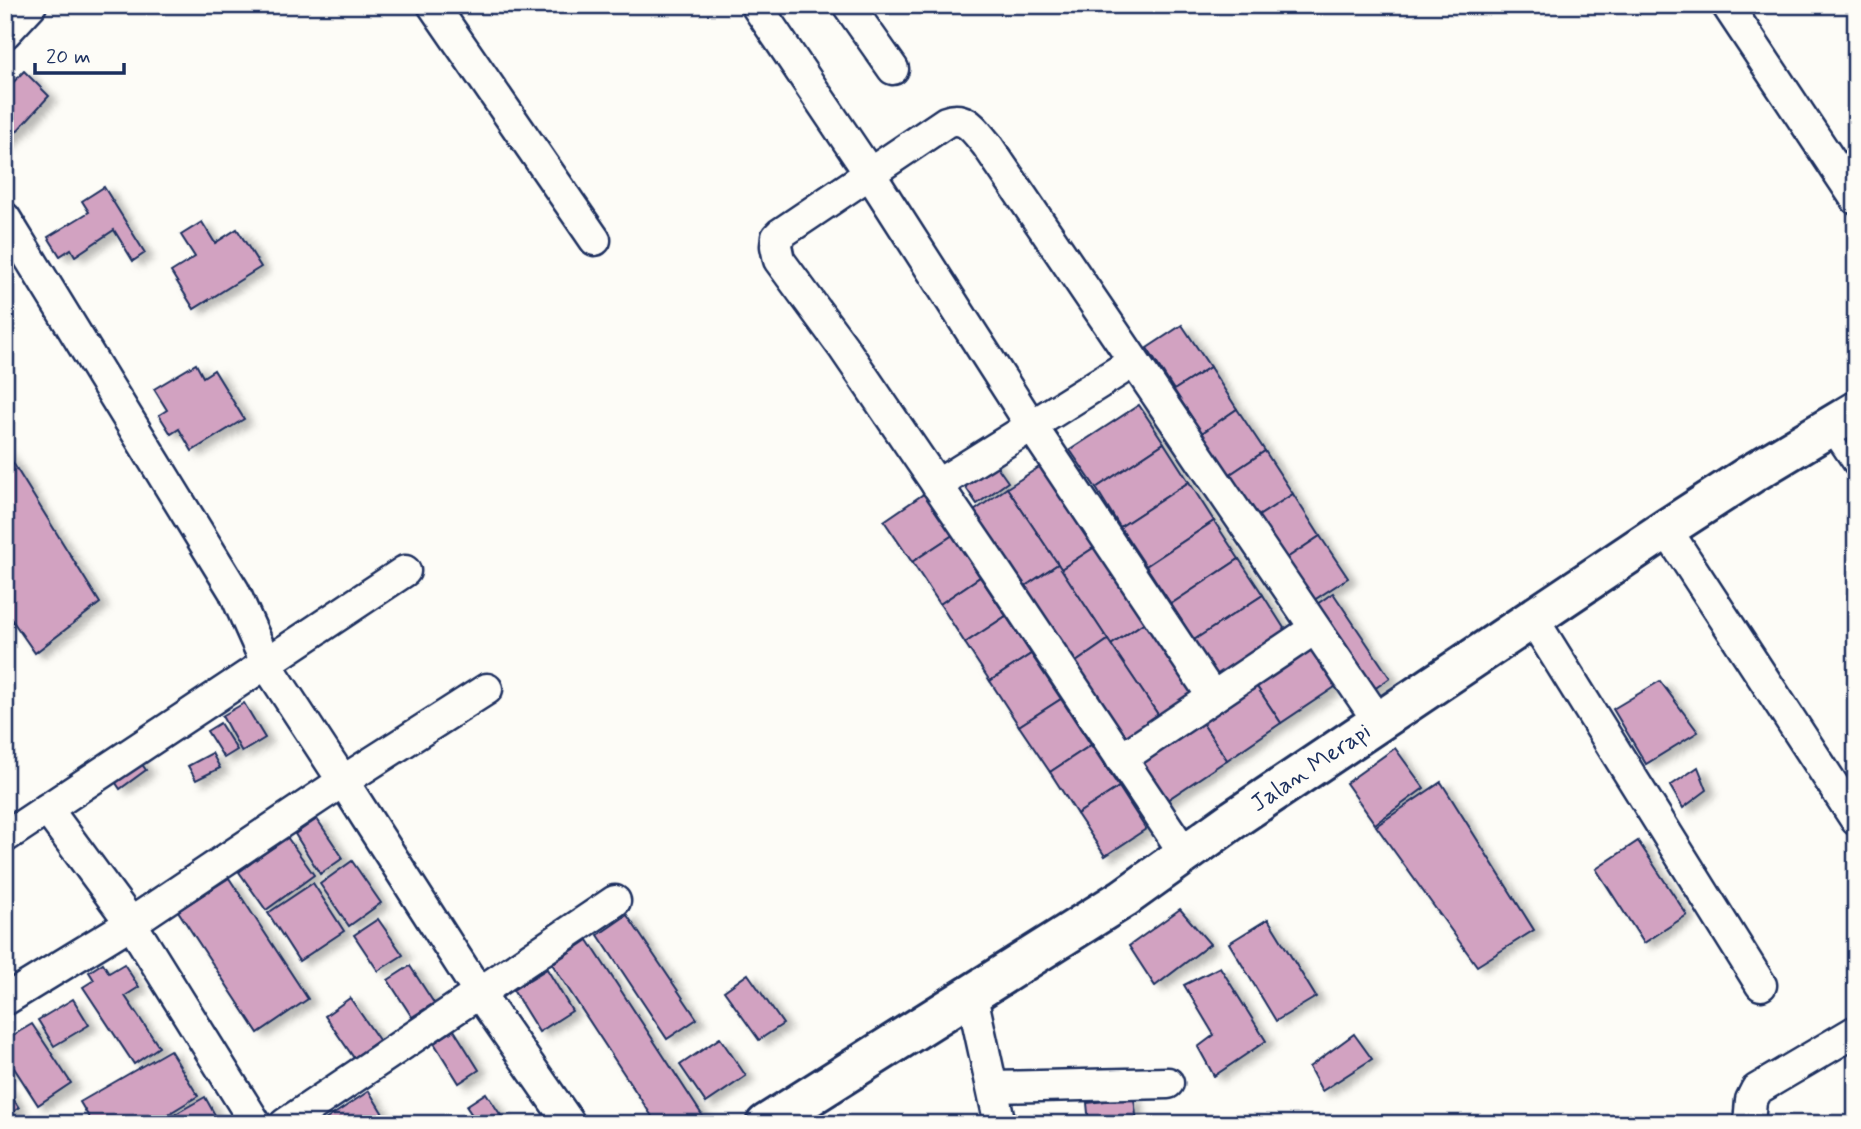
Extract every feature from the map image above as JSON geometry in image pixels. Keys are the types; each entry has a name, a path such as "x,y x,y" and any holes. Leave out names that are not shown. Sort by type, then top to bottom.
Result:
{"street":[{"path":"5,33 30,5"},
{"path":"433,5 595,240"},
{"path":"756,5 1213,697"},
{"path":"848,5 894,69"},
{"path":"1739,10 1856,199"},
{"path":"1185,854 843,347 779,260 776,241 780,234 946,122 961,119 970,124 987,145 1379,722"},
{"path":"5,218 234,592 267,664 479,993 570,1124"},
{"path":"937,485 1133,362"},
{"name":"Jalan Merapi","path":"766,1124 1124,898 1666,529 1841,420"},
{"path":"1666,529 1856,820"},
{"path":"5,836 405,571"},
{"path":"1533,619 1761,985"},
{"path":"1121,758 1314,629"},
{"path":"5,1000 131,923 343,781 487,689"},
{"path":"47,809 131,923 256,1124"},
{"path":"285,1124 615,901"},
{"path":"972,996 1000,1124"},
{"path":"1749,1124 1751,1100 1756,1090 1856,1031"},
{"path":"993,1087 1168,1083"}],"lane":[{"path":"1841,420 1856,471"}],"building":[{"path":"24,71 49,96 5,144 5,91"},
{"path":"104,187 145,253 133,261 114,230 75,256 71,249 60,256 48,237 89,212 82,201"},
{"path":"202,222 215,243 237,229 261,267 194,309 171,272 195,257 181,235"},
{"path":"1182,325 1210,367 1174,390 1147,348"},
{"path":"196,364 203,377 214,370 244,419 192,451 179,429 171,434 159,415 167,410 154,389"},
{"path":"1210,367 1237,409 1202,433 1174,390"},
{"path":"1139,405 1164,443 1096,488 1070,450"},
{"path":"1237,409 1265,451 1229,475 1202,433"},
{"path":"1164,443 1189,482 1120,527 1096,488"},
{"path":"5,450 100,603 35,653 5,610"},
{"path":"1265,451 1293,494 1257,517 1229,475"},
{"path":"989,455 1008,482 977,504 958,476"},
{"path":"1044,464 1098,545 1061,569 1007,488"},
{"path":"1189,482 1214,521 1146,566 1120,527"},
{"path":"1007,488 1058,564 1024,587 974,511"},
{"path":"925,493 953,535 912,562 884,521"},
{"path":"1293,494 1320,536 1284,560 1257,517"},
{"path":"1214,521 1239,559 1171,604 1146,566"},
{"path":"953,535 980,577 940,604 912,562"},
{"path":"1320,536 1348,578 1311,602 1284,560"},
{"path":"1098,545 1148,620 1111,645 1061,569"},
{"path":"1239,559 1263,595 1194,640 1171,604"},
{"path":"1058,564 1108,640 1069,667 1018,591"},
{"path":"980,577 1006,616 965,643 940,604"},
{"path":"1333,593 1390,678 1367,694 1310,609"},
{"path":"1263,595 1289,636 1221,681 1194,640"},
{"path":"1006,616 1031,654 990,681 965,643"},
{"path":"1148,620 1195,692 1159,716 1111,645"},
{"path":"1108,640 1159,716 1119,743 1069,667"},
{"path":"1306,642 1335,687 1281,723 1251,678"},
{"path":"1031,654 1061,699 1019,726 990,681"},
{"path":"1251,678 1281,723 1227,760 1197,715"},
{"path":"1660,681 1698,732 1646,764 1613,709"},
{"path":"1061,699 1091,745 1050,772 1019,726"},
{"path":"244,703 265,738 242,752 222,716"},
{"path":"1197,715 1227,760 1158,806 1128,761"},
{"path":"220,723 237,750 224,758 207,731"},
{"path":"1091,745 1119,787 1077,814 1050,772"},
{"path":"1395,748 1424,788 1375,824 1346,783"},
{"path":"212,753 220,768 196,780 188,766"},
{"path":"136,756 146,770 120,789 110,774"},
{"path":"1698,767 1707,790 1683,808 1670,786"},
{"path":"1441,782 1534,930 1477,966 1376,826"},
{"path":"1119,787 1146,829 1105,856 1077,814"},
{"path":"317,819 343,858 320,874 295,834"},
{"path":"287,837 314,875 266,910 239,872"},
{"path":"1638,841 1687,915 1644,943 1596,869"},
{"path":"352,861 381,903 349,926 320,884"},
{"path":"229,878 308,999 258,1033 178,911"},
{"path":"313,883 344,931 299,961 268,913"},
{"path":"1180,909 1210,944 1155,986 1129,946"},
{"path":"627,915 697,1019 667,1039 598,935"},
{"path":"378,919 403,955 378,971 354,935"},
{"path":"1268,919 1316,997 1276,1021 1229,943"},
{"path":"588,940 708,1124 657,1124 552,964"},
{"path":"103,963 109,973 124,964 139,987 125,996 159,1047 134,1064 83,987 94,980 89,972"},
{"path":"410,966 434,1003 412,1017 388,980"},
{"path":"1220,967 1266,1041 1214,1076 1198,1047 1214,1035 1184,985"},
{"path":"547,969 572,1011 539,1032 513,990"},
{"path":"748,974 783,1024 759,1040 724,991"},
{"path":"350,998 379,1040 354,1058 325,1016"},
{"path":"73,999 89,1025 54,1046 38,1020"},
{"path":"32,1024 71,1083 38,1105 14,1068 7,1073 5,1070 5,1040"},
{"path":"454,1030 479,1070 459,1083 434,1043"},
{"path":"1354,1034 1372,1059 1322,1091 1309,1067"},
{"path":"720,1038 746,1076 706,1103 680,1065"},
{"path":"170,1050 198,1096 152,1124 137,1124 134,1119 125,1124 93,1124 80,1102"},
{"path":"5,1086 19,1108 5,1117"},
{"path":"369,1091 389,1124 323,1124 322,1122"},
{"path":"486,1093 506,1123 478,1124 466,1106"},
{"path":"205,1097 220,1124 158,1124"},
{"path":"1134,1098 1137,1124 1089,1124 1087,1103"},
{"path":"1379,1116 1380,1124 1336,1124 1336,1123"}]}
